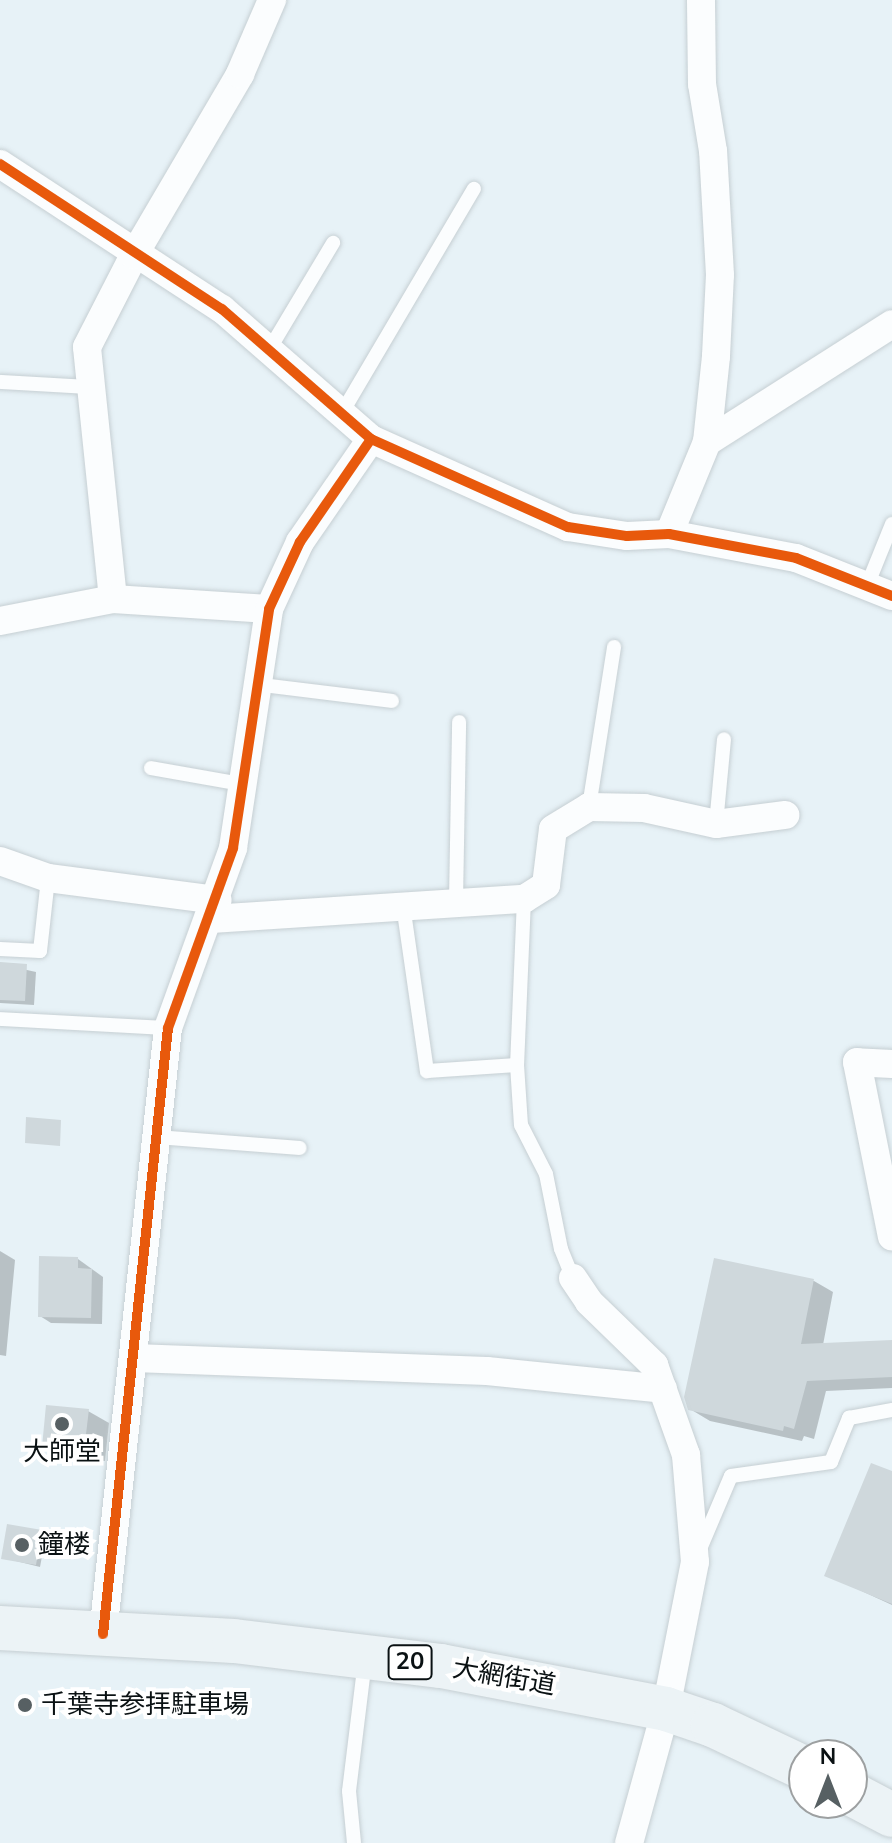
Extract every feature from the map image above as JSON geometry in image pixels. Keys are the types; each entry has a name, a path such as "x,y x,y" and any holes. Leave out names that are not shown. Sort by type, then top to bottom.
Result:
{"main road":[{"name":"大網街道","path":"0,1628 103,1634 441,1666 666,1709 713,1725 788,1760"},
{"path":"868,1802 892,1815"}],"street":[{"path":"113,599 87,347 134,255 240,74 272,0"},
{"path":"669,534 707,442 720,275 713,151 702,84 701,0"},
{"path":"0,164 134,255 222,309 343,411 371,439 568,527 627,536 669,534 796,558 879,591"},
{"path":"707,442 892,324"},
{"path":"103,1634 168,1028 214,909 233,848 254,684 269,609 300,542 371,439"},
{"path":"0,621 113,599 269,609"},
{"path":"0,861 48,878 214,909 524,899 546,885 553,829 589,807 644,808 716,824 785,815"},
{"path":"892,1064 857,1062 892,1237"},
{"path":"573,1278 589,1302 654,1365 686,1455 695,1562 666,1709 629,1843"},
{"path":"134,1358 456,1369 663,1389"}],"lane":[{"path":"343,411 474,189"},
{"path":"269,350 333,243"},
{"path":"0,382 90,387"},
{"path":"879,591 892,524"},
{"path":"589,807 614,647"},
{"path":"254,684 392,701"},
{"path":"456,901 459,722"},
{"path":"716,824 724,739"},
{"path":"151,768 241,784"},
{"path":"0,949 40,951 48,878"},
{"path":"524,899 517,1065 521,1125 546,1174 561,1249 573,1278"},
{"path":"403,905 427,1071 517,1065"},
{"path":"0,1019 168,1028"},
{"path":"157,1137 300,1148"},
{"path":"695,1562 731,1476 831,1462 849,1418 892,1410"},
{"path":"354,1843 349,1791 365,1657"}],"building":[{"path":"0,962 27,964 25,1001 0,1000"},
{"path":"26,1117 61,1120 60,1146 25,1143"},
{"path":"39,1256 78,1257 78,1268 92,1269 91,1318 38,1317"},
{"path":"714,1258 814,1279 801,1344 892,1340 892,1377 807,1381 794,1429 784,1426 783,1431 688,1410 684,1397"},
{"name":"大師堂","path":"46,1405 89,1409 84,1451 42,1447"},
{"path":"871,1463 892,1471 892,1604 824,1576"},
{"name":"鐘楼","path":"7,1524 42,1530 36,1565 1,1559"}],"cycle path":[{"path":"0,164 222,309 371,439 568,527 627,536 669,534 796,558 892,596"},
{"path":"103,1634 168,1028 233,848 269,609 300,542 371,439"}],"place":[{"name":"大師堂","path":"62,1424"},
{"name":"鐘楼","path":"22,1545"},
{"name":"千葉寺参拝駐車場","path":"25,1705"}]}
